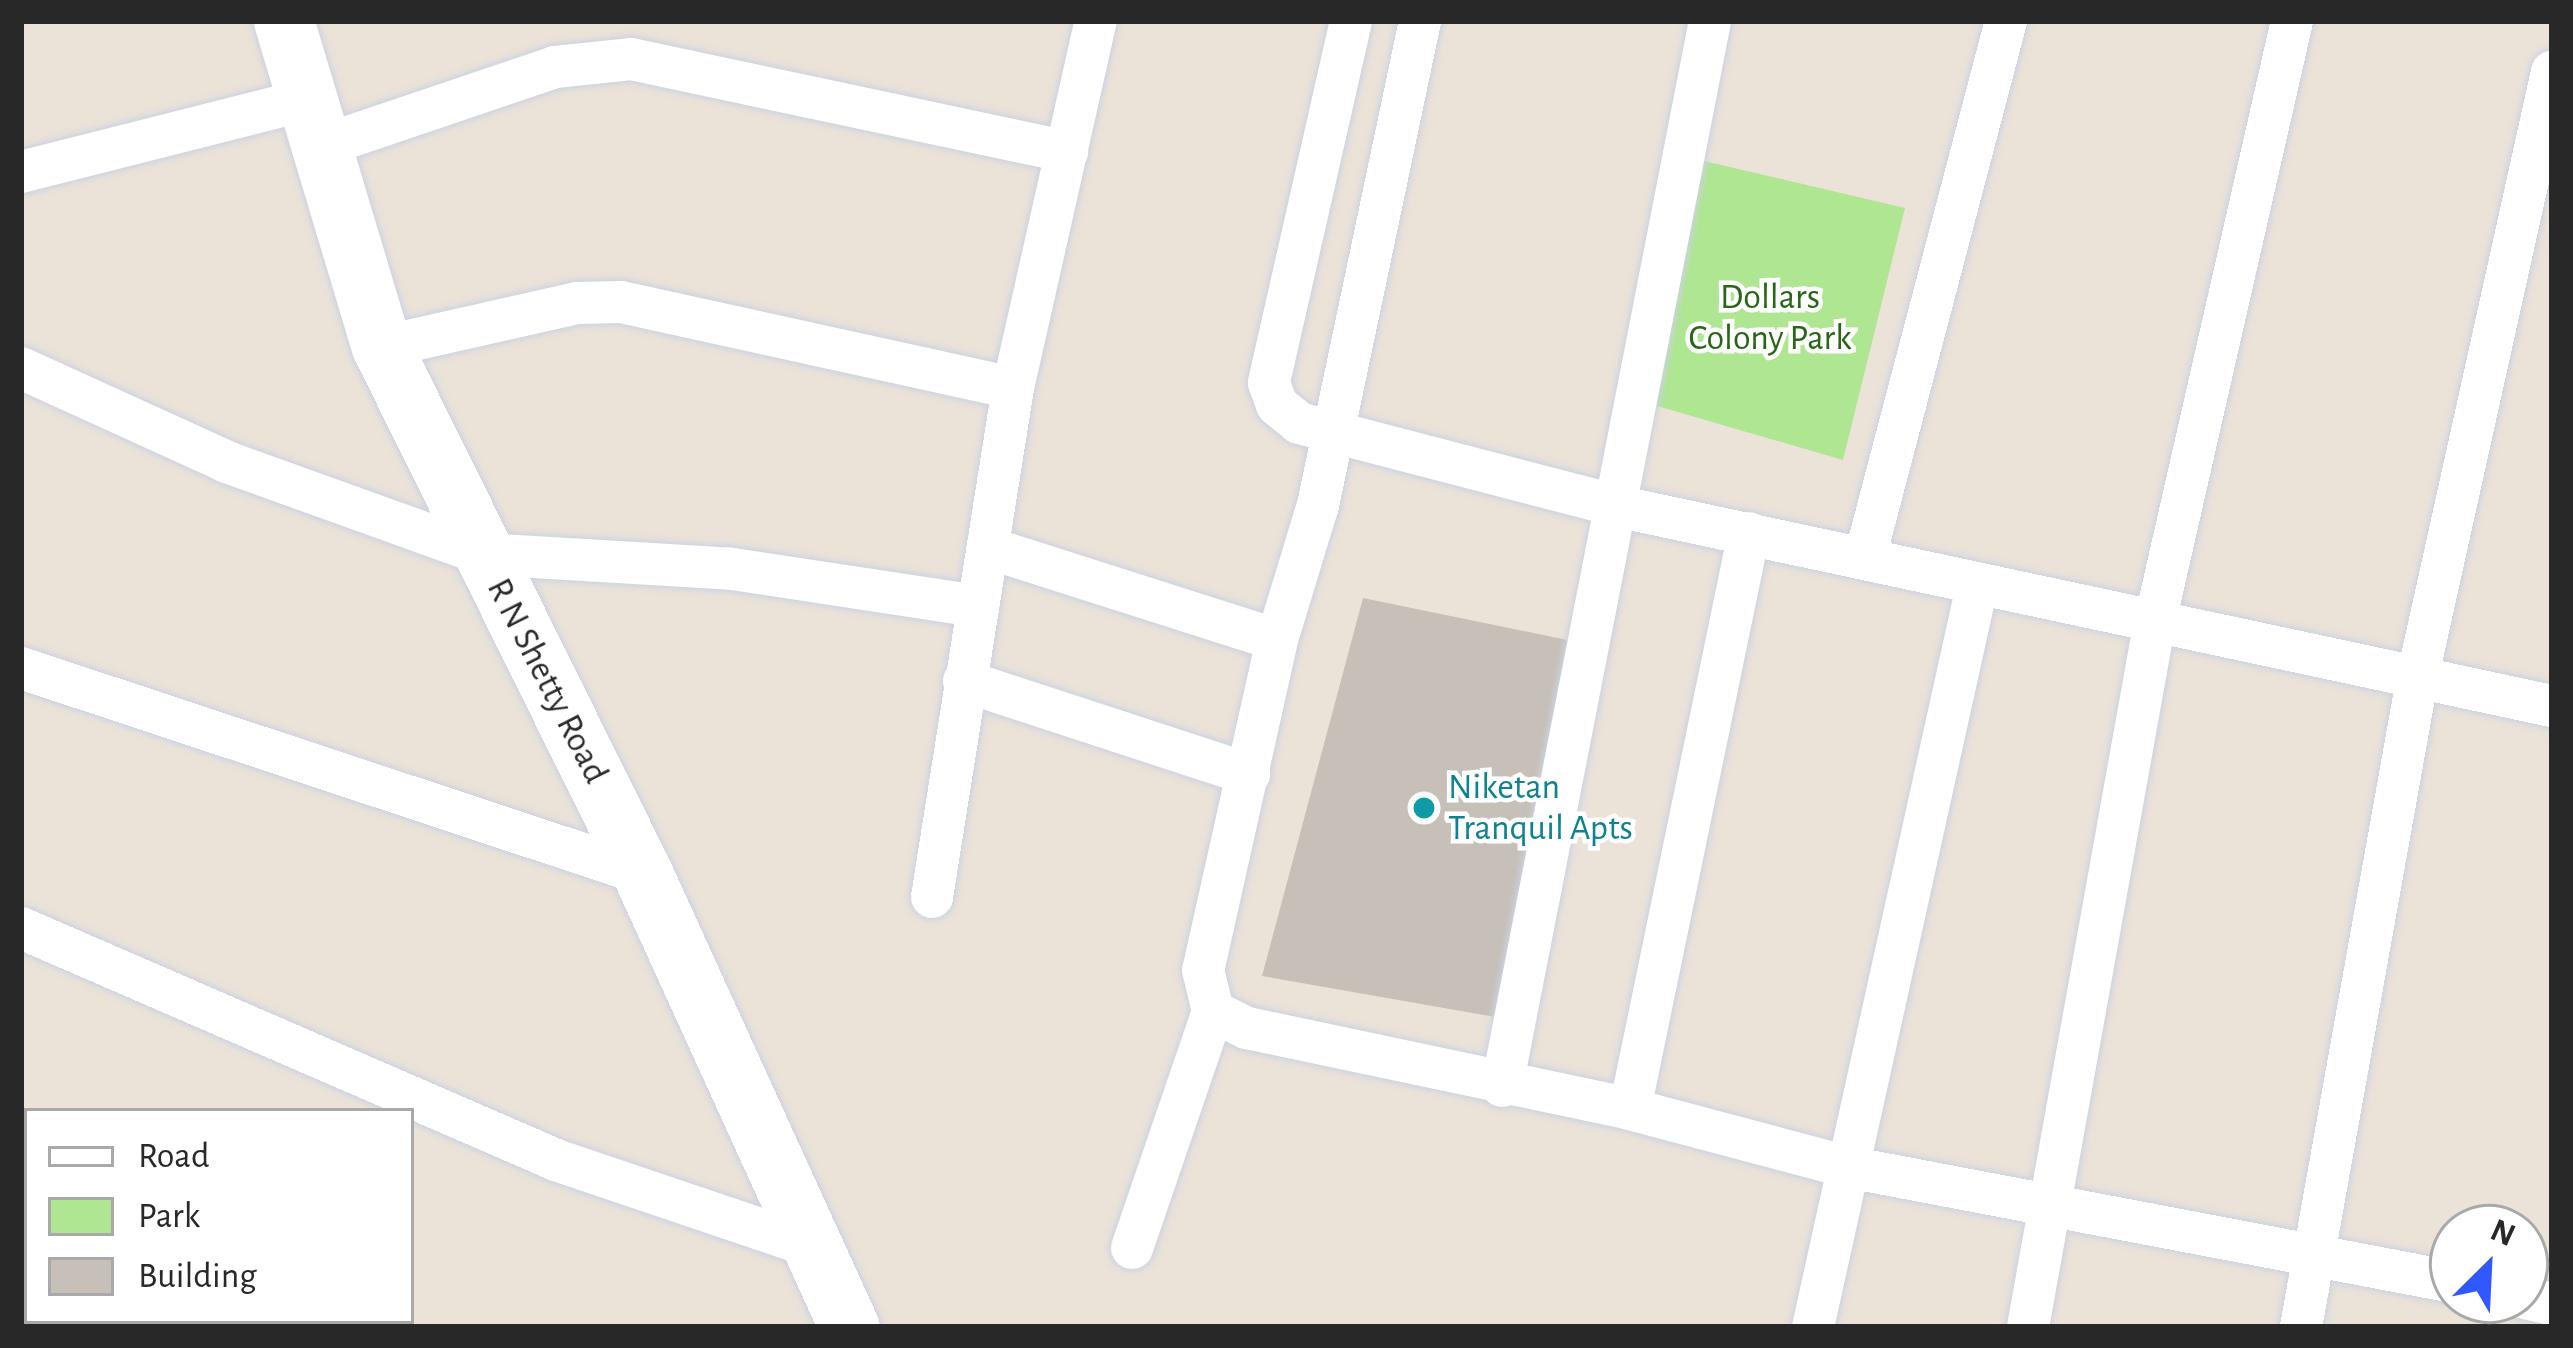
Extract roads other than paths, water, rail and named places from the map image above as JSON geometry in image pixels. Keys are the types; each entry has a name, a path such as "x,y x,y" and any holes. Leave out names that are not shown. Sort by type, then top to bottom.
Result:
{"street":[{"name":"R N Shetty Road","path":"284,21 382,346 644,874 849,1327"},
{"path":"932,897 1013,388 1096,21"},
{"path":"1351,21 1269,382 1277,405 1333,436 1621,508 1864,557 2154,626 2552,706"},
{"path":"1132,1248 1213,1011 1203,970 1277,640 1333,436 1420,21"},
{"path":"1502,1086 1621,508 1710,21"},
{"path":"1864,557 2006,21"},
{"path":"2028,1327 2154,626 2292,21"},
{"path":"24,165 314,123 555,67 631,59 1067,152"},
{"path":"2301,1327 2417,676 2552,72"},
{"path":"382,346 577,303 620,302 1013,388"},
{"path":"21,368 227,462 483,554 732,569 978,606"},
{"path":"1630,1109 1749,532"},
{"path":"989,548 1277,640"},
{"path":"1813,1327 1977,586"},
{"path":"21,668 644,874"},
{"path":"964,681 1249,774"},
{"path":"21,928 556,1160 810,1246"},
{"path":"1213,1011 1247,1028 1502,1086 1630,1109 1848,1167 2429,1277"},
{"path":"2550,1327 2552,1307"}],"place":[{"name":"Niketan Tranquil Apts","path":"1424,808"}],"park label":[{"name":"Dollars Colony Park","path":"1770,318"}]}
